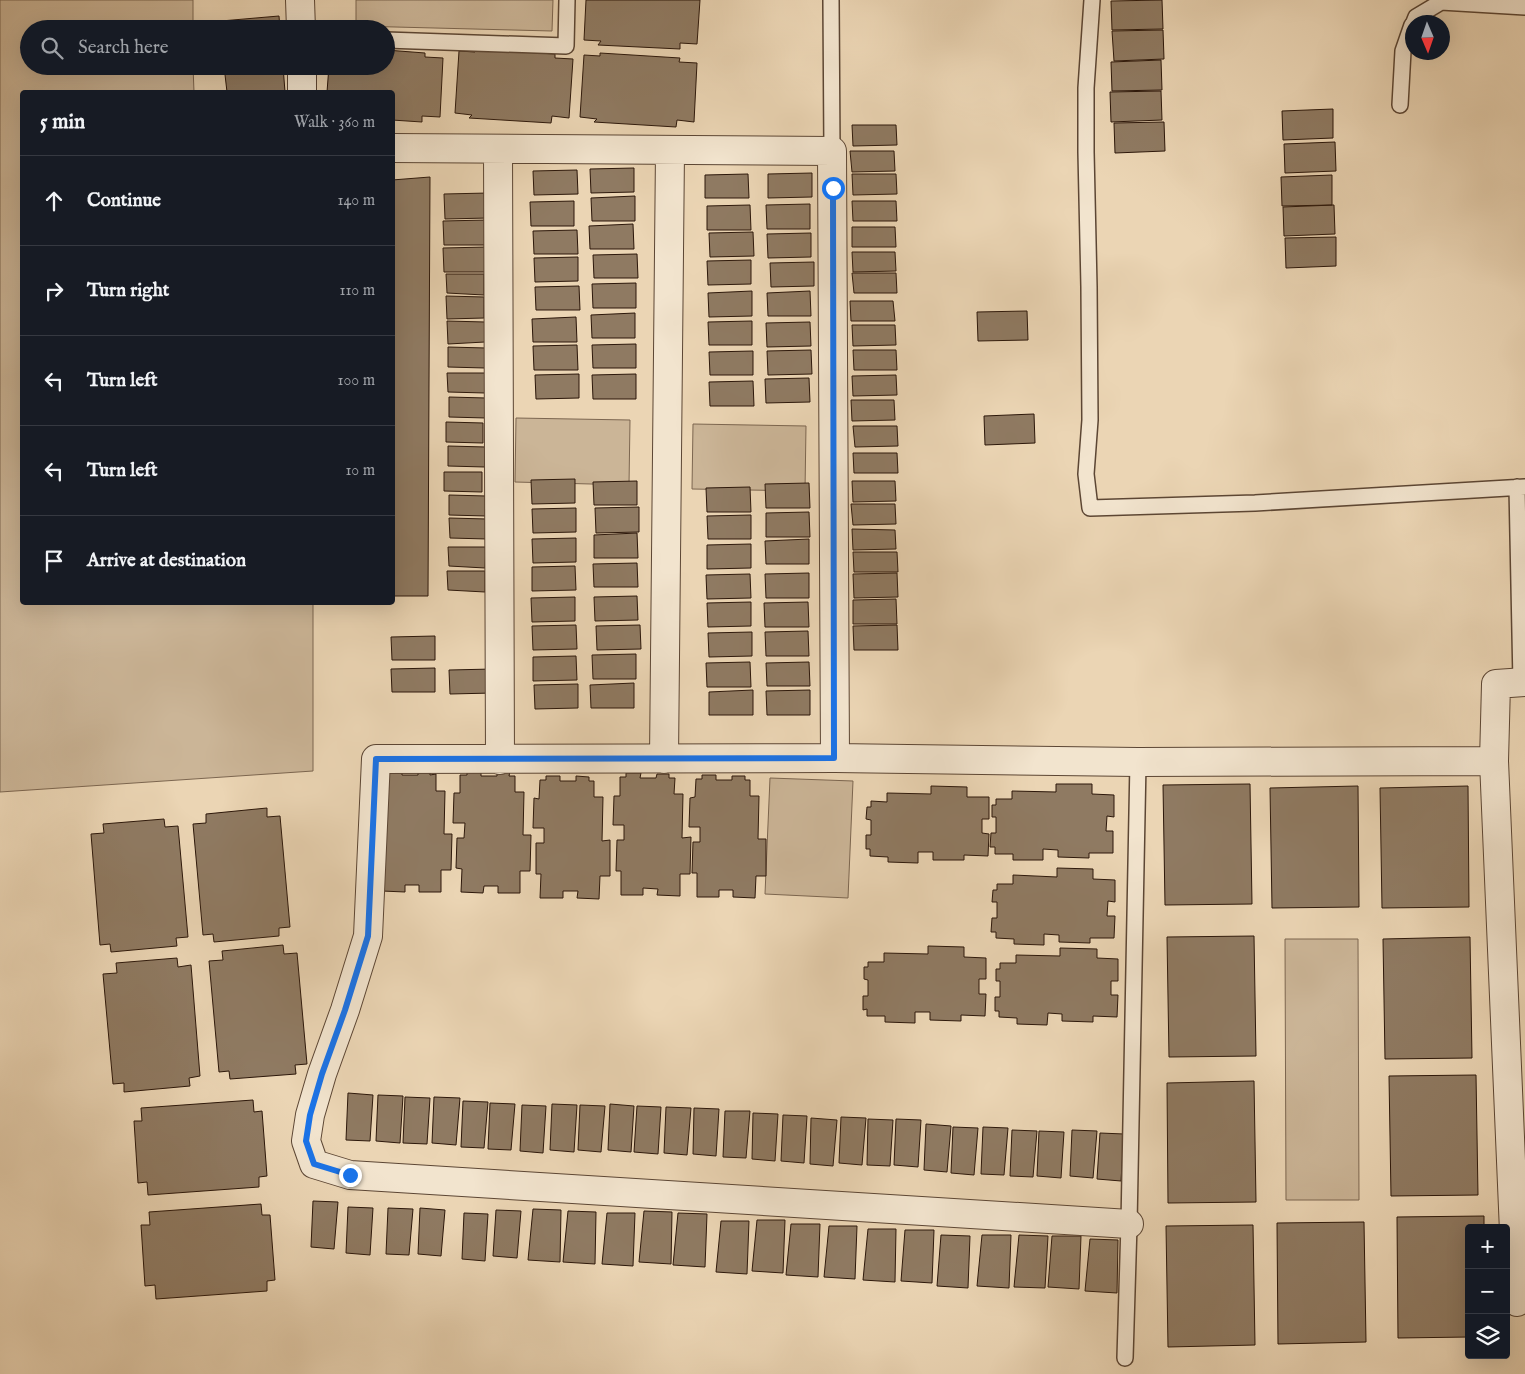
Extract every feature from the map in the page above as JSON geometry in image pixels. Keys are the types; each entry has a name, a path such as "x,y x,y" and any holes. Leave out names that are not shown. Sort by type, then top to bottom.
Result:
{"street":[{"path":"300,0 301,20"},
{"path":"302,75 302,90"},
{"path":"395,148 832,151 834,758"},
{"path":"498,149 500,760"},
{"path":"664,758 670,151"},
{"path":"1517,1302 1494,761 1496,684 1523,682"},
{"path":"1129,1224 350,1175 314,1164 306,1141 310,1115 368,936 376,759 834,758 1138,762 1494,761"}],"lane":[{"path":"395,40 566,46 567,0"},
{"path":"831,0 832,151"},
{"path":"1092,0 1086,88 1090,420 1086,474 1090,508 1255,503 1521,487 1523,682"},
{"path":"1419,15 1441,2 1525,7"},
{"path":"1400,105 1403,51 1405,46"},
{"path":"1125,1358 1138,762"}],"shaded area":[{"path":"0,0 193,0 193,20 20,20 20,75 193,75 194,90 20,90 20,605 313,605 313,771 0,792"},
{"path":"356,0 553,0 552,31 395,27 395,20 356,20"},
{"path":"516,418 630,420 629,485 515,482"},
{"path":"693,424 806,426 805,491 692,489"},
{"path":"770,778 853,781 848,898 765,894"},
{"path":"1285,939 1358,939 1359,1200 1286,1200"}],"building":[{"path":"586,0 700,0 697,44 680,43 680,49 598,45 601,41 584,40"},
{"path":"1162,0 1163,29 1112,30 1111,1"},
{"path":"279,16 279,20 233,20"},
{"path":"1163,30 1164,59 1114,61 1112,31"},
{"path":"475,49 555,54 555,58 573,59 569,118 552,116 551,123 469,118 472,115 455,113 459,51 475,52"},
{"path":"395,51 425,53 425,57 443,58 440,117 422,116 422,122 395,120 395,90 327,90 328,75 395,75"},
{"path":"600,53 680,58 679,62 697,63 694,122 677,120 676,127 594,122 597,119 580,117 584,55 600,56"},
{"path":"1161,60 1162,90 1112,91 1111,62"},
{"path":"225,75 284,75 285,90 227,90"},
{"path":"1161,91 1162,120 1111,122 1110,92"},
{"path":"1333,109 1333,138 1283,140 1282,111"},
{"path":"1164,122 1165,151 1115,153 1114,123"},
{"path":"852,125 896,125 897,145 853,146"},
{"path":"1335,142 1336,171 1285,173 1284,144"},
{"path":"850,151 894,151 895,171 852,172"},
{"path":"634,168 634,192 591,193 590,169"},
{"path":"577,170 578,194 534,195 533,171"},
{"path":"812,173 812,197 768,198 768,174"},
{"path":"748,174 749,198 705,198 705,175"},
{"path":"852,174 896,174 897,194 853,195"},
{"path":"1332,175 1332,205 1282,206 1281,177"},
{"path":"430,177 428,596 395,596 395,180"},
{"path":"488,193 488,218 445,219 444,194"},
{"path":"635,196 635,221 592,221 591,198"},
{"path":"574,201 574,226 531,226 530,202"},
{"path":"852,201 896,201 897,221 853,221"},
{"path":"810,204 810,229 767,229 766,205"},
{"path":"750,205 751,230 707,230 707,206"},
{"path":"1334,205 1335,234 1284,236 1283,207"},
{"path":"487,220 487,245 444,245 443,221"},
{"path":"633,224 634,249 590,249 589,226"},
{"path":"852,227 895,227 896,247 852,247"},
{"path":"577,230 578,254 534,254 533,231"},
{"path":"753,232 754,256 710,257 709,233"},
{"path":"811,233 811,257 768,258 767,234"},
{"path":"1336,237 1336,266 1286,268 1285,238"},
{"path":"487,247 488,272 444,272 443,248"},
{"path":"852,252 895,252 896,271 853,272"},
{"path":"637,254 638,278 594,278 593,255"},
{"path":"578,257 578,281 535,282 534,258"},
{"path":"751,260 751,284 708,285 707,261"},
{"path":"814,262 814,286 771,287 770,263"},
{"path":"852,273 896,273 897,293 854,293"},
{"path":"446,274 484,274 484,295 447,293"},
{"path":"636,283 636,308 593,308 592,284"},
{"path":"579,286 580,310 536,310 535,287"},
{"path":"752,291 752,316 709,317 708,293"},
{"path":"810,291 811,316 768,316 767,293"},
{"path":"446,296 484,297 484,318 447,319"},
{"path":"850,301 893,301 895,321 851,321"},
{"path":"1027,311 1028,340 978,341 977,312"},
{"path":"635,313 635,338 592,338 591,315"},
{"path":"576,317 577,342 533,342 532,319"},
{"path":"447,321 485,322 485,342 448,344"},
{"path":"752,321 752,345 709,345 708,322"},
{"path":"810,322 811,346 767,347 766,323"},
{"path":"852,325 895,325 896,345 853,346"},
{"path":"636,344 636,368 593,368 592,345"},
{"path":"577,345 578,370 534,370 533,346"},
{"path":"448,347 486,348 485,368 448,367"},
{"path":"811,350 812,374 768,375 767,351"},
{"path":"853,350 896,350 897,370 854,370"},
{"path":"753,351 753,375 710,375 709,352"},
{"path":"447,373 485,373 485,393 448,392"},
{"path":"579,374 579,398 536,399 535,375"},
{"path":"636,374 636,399 593,399 592,375"},
{"path":"896,375 897,395 853,396 852,376"},
{"path":"809,378 810,402 766,403 765,379"},
{"path":"753,381 754,406 710,406 709,382"},
{"path":"449,397 486,398 486,418 449,417"},
{"path":"851,400 894,400 895,420 852,421"},
{"path":"1034,414 1035,443 985,445 984,416"},
{"path":"446,422 483,423 483,443 446,442"},
{"path":"853,426 897,426 898,446 855,447"},
{"path":"448,446 486,447 485,467 448,466"},
{"path":"853,453 897,453 898,473 854,473"},
{"path":"444,472 482,472 482,492 444,491"},
{"path":"575,479 575,503 532,504 531,480"},
{"path":"637,481 637,505 594,505 593,482"},
{"path":"852,481 895,481 896,501 853,502"},
{"path":"809,483 810,508 766,508 765,484"},
{"path":"750,487 751,512 707,512 706,488"},
{"path":"449,495 486,496 486,516 449,515"},
{"path":"851,504 895,504 896,524 853,525"},
{"path":"639,507 639,532 596,533 595,508"},
{"path":"576,508 576,532 533,533 532,509"},
{"path":"809,512 810,537 766,537 766,513"},
{"path":"751,515 751,539 708,539 707,516"},
{"path":"449,518 487,519 487,539 450,538"},
{"path":"852,529 895,530 896,549 853,550"},
{"path":"637,533 638,558 594,558 594,535"},
{"path":"576,538 576,562 533,563 532,539"},
{"path":"809,539 809,564 766,564 765,541"},
{"path":"751,544 751,568 707,569 707,545"},
{"path":"448,547 486,547 485,568 449,566"},
{"path":"853,552 897,552 898,572 854,572"},
{"path":"637,563 638,587 594,587 593,564"},
{"path":"575,566 576,590 532,591 532,567"},
{"path":"447,571 485,571 485,592 448,590"},
{"path":"809,573 809,598 766,598 765,574"},
{"path":"897,573 898,597 854,598 853,574"},
{"path":"750,574 751,598 707,599 706,575"},
{"path":"637,596 638,620 595,621 594,597"},
{"path":"575,597 575,621 532,622 531,598"},
{"path":"896,599 897,624 853,624 853,600"},
{"path":"751,602 751,626 708,627 707,603"},
{"path":"808,602 809,627 765,627 764,603"},
{"path":"576,625 577,649 533,650 532,626"},
{"path":"640,625 641,649 597,650 596,626"},
{"path":"897,625 898,650 854,650 853,626"},
{"path":"808,631 809,656 766,656 765,632"},
{"path":"752,632 752,656 709,657 708,633"},
{"path":"435,636 435,660 392,660 391,637"},
{"path":"636,654 636,679 593,679 592,655"},
{"path":"576,656 577,680 533,681 533,657"},
{"path":"750,662 751,687 707,687 706,663"},
{"path":"809,662 810,686 767,686 766,663"},
{"path":"435,668 435,692 392,692 391,669"},
{"path":"493,669 493,693 450,694 449,670"},
{"path":"634,683 634,708 591,708 590,685"},
{"path":"578,684 578,708 535,709 534,685"},
{"path":"753,690 753,715 709,715 709,692"},
{"path":"810,690 810,715 767,715 766,691"},
{"path":"402,770 402,775 418,775 418,770 430,770 430,775 436,774 436,791 445,791 444,834 452,834 451,870 441,870 441,892 419,892 419,885 405,885 405,892 382,891 381,774"},
{"path":"481,770 481,776 497,776 497,771 510,771 509,776 515,776 515,792 524,792 523,835 531,835 530,871 520,871 520,893 498,893 498,886 484,886 483,893 461,892 462,869 456,868 457,838 464,838 465,823 453,823 454,793 460,793 460,775 467,775 467,771"},
{"path":"626,773 641,773 640,778 656,778 657,774 669,774 669,778 675,778 674,794 683,794 682,838 691,837 690,874 680,874 680,896 657,895 658,889 643,888 643,895 621,895 621,871 616,871 617,840 624,840 624,825 613,825 614,796 620,796 620,777 626,777"},
{"path":"702,775 716,775 716,780 732,780 732,776 745,776 745,780 750,780 750,796 759,796 758,839 766,839 766,876 756,876 755,898 733,897 733,890 719,890 719,897 697,897 697,873 692,873 693,842 700,842 700,827 689,827 690,798 695,797 696,779 702,779"},
{"path":"546,776 560,776 560,781 576,781 576,776 589,777 589,781 594,781 594,797 603,797 602,841 610,840 610,876 600,876 599,899 577,898 578,891 563,891 563,898 540,898 541,874 536,874 536,843 544,843 544,828 533,828 534,798 539,799 540,780 546,780"},
{"path":"1056,784 1092,784 1092,794 1114,795 1114,817 1107,816 1106,831 1113,831 1113,853 1089,853 1089,858 1058,857 1058,850 1043,849 1043,860 1013,860 1013,854 995,854 995,847 990,847 991,833 996,833 996,817 992,817 992,805 996,805 996,799 1012,799 1012,791 1056,792"},
{"path":"1250,784 1252,904 1165,905 1163,785"},
{"path":"931,786 967,787 967,797 989,797 989,819 982,819 982,833 989,834 988,856 964,855 964,860 933,860 933,852 918,852 918,863 888,862 888,857 870,856 870,849 866,849 866,835 871,835 871,820 866,819 867,807 871,807 871,801 887,802 887,793 931,794"},
{"path":"1358,786 1359,907 1272,908 1270,788"},
{"path":"1468,786 1469,907 1382,908 1380,788"},
{"path":"267,808 267,817 280,816 290,927 279,928 279,936 214,942 213,934 203,935 193,824 206,823 206,814"},
{"path":"164,819 165,827 178,826 188,937 176,938 177,946 111,952 110,944 100,945 91,834 104,833 103,824"},
{"path":"1057,868 1093,869 1093,879 1115,880 1115,902 1108,901 1107,916 1115,916 1114,938 1090,938 1090,943 1059,942 1059,935 1044,934 1044,945 1014,944 1014,939 996,938 996,932 991,932 992,918 997,918 997,902 992,902 993,890 997,890 997,884 1013,884 1013,875 1057,877"},
{"path":"1254,936 1256,1056 1169,1057 1167,937"},
{"path":"1470,937 1472,1058 1385,1059 1383,939"},
{"path":"283,945 284,954 297,953 307,1064 295,1065 296,1074 230,1079 229,1071 219,1072 209,961 223,960 222,951"},
{"path":"928,946 964,947 964,957 986,958 986,979 979,979 979,994 986,994 985,1016 961,1015 961,1021 930,1020 930,1012 915,1012 915,1023 885,1022 885,1016 867,1016 867,1009 863,1010 863,996 868,996 868,980 864,979 864,967 868,967 868,962 884,962 884,953 928,954"},
{"path":"1060,948 1097,949 1097,958 1118,959 1118,981 1111,981 1111,995 1118,995 1117,1017 1093,1016 1093,1022 1062,1021 1062,1014 1048,1013 1047,1025 1017,1024 1017,1018 999,1017 999,1011 995,1011 995,997 1000,997 1000,981 996,981 996,969 1000,969 1000,963 1016,963 1016,955 1060,956"},
{"path":"177,958 178,967 191,965 200,1076 189,1078 190,1086 124,1092 124,1083 113,1084 103,974 117,973 116,963"},
{"path":"1476,1075 1478,1195 1391,1196 1389,1076"},
{"path":"1254,1081 1256,1202 1168,1203 1167,1083"},
{"path":"348,1093 373,1095 370,1141 346,1140"},
{"path":"378,1095 403,1096 400,1143 376,1141"},
{"path":"405,1097 430,1098 427,1144 403,1143"},
{"path":"434,1097 460,1098 456,1145 432,1143"},
{"path":"253,1100 254,1112 262,1111 267,1176 259,1177 259,1187 148,1195 147,1182 138,1183 134,1121 142,1121 141,1108"},
{"path":"463,1101 488,1102 484,1148 461,1147"},
{"path":"490,1103 515,1104 511,1150 488,1149"},
{"path":"552,1104 577,1105 574,1152 550,1150"},
{"path":"610,1104 634,1106 631,1152 608,1150"},
{"path":"522,1105 546,1106 543,1153 520,1151"},
{"path":"580,1105 605,1106 601,1152 578,1150"},
{"path":"637,1106 661,1107 658,1154 634,1152"},
{"path":"666,1107 691,1108 687,1155 664,1153"},
{"path":"694,1108 719,1109 716,1156 693,1154"},
{"path":"725,1111 750,1111 746,1158 723,1157"},
{"path":"753,1113 778,1114 775,1161 752,1159"},
{"path":"783,1115 807,1116 804,1163 781,1161"},
{"path":"841,1117 866,1118 862,1165 839,1163"},
{"path":"811,1118 837,1120 833,1166 810,1164"},
{"path":"868,1119 893,1120 890,1166 867,1165"},
{"path":"896,1119 921,1120 918,1167 894,1165"},
{"path":"926,1124 951,1126 947,1172 924,1170"},
{"path":"953,1127 978,1128 974,1175 951,1173"},
{"path":"983,1127 1008,1128 1004,1175 981,1174"},
{"path":"1012,1130 1037,1131 1033,1177 1010,1176"},
{"path":"1072,1130 1097,1131 1093,1178 1070,1176"},
{"path":"1039,1131 1064,1132 1061,1178 1037,1176"},
{"path":"1100,1133 1124,1134 1121,1181 1097,1179"},
{"path":"313,1201 338,1202 334,1249 311,1247"},
{"path":"261,1204 262,1215 270,1215 275,1280 267,1281 267,1291 156,1299 155,1285 145,1286 141,1225 150,1225 149,1212"},
{"path":"348,1207 373,1208 370,1255 346,1253"},
{"path":"388,1208 413,1209 409,1255 386,1254"},
{"path":"420,1208 445,1210 441,1256 418,1254"},
{"path":"533,1209 561,1210 560,1262 528,1260"},
{"path":"496,1210 521,1211 517,1258 493,1256"},
{"path":"568,1211 596,1212 595,1264 563,1262"},
{"path":"644,1211 672,1212 671,1264 639,1262"},
{"path":"464,1213 488,1214 485,1261 462,1259"},
{"path":"607,1213 635,1213 633,1266 602,1264"},
{"path":"678,1213 707,1214 705,1267 673,1265"},
{"path":"1484,1216 1484,1224 1465,1224 1465,1337 1398,1338 1397,1217"},
{"path":"757,1220 785,1220 783,1273 752,1271"},
{"path":"721,1221 749,1221 747,1274 716,1272"},
{"path":"1364,1222 1366,1342 1278,1344 1277,1223"},
{"path":"791,1224 820,1224 818,1277 786,1275"},
{"path":"1253,1225 1255,1345 1168,1347 1166,1226"},
{"path":"829,1226 857,1226 855,1279 824,1277"},
{"path":"868,1229 896,1229 895,1282 863,1280"},
{"path":"905,1230 934,1230 932,1283 901,1281"},
{"path":"941,1235 970,1236 968,1288 937,1286"},
{"path":"982,1235 1011,1235 1009,1288 977,1286"},
{"path":"1019,1235 1048,1236 1045,1288 1014,1287"},
{"path":"1052,1236 1081,1236 1079,1289 1048,1287"},
{"path":"1090,1239 1118,1240 1117,1293 1085,1291"}],"route":[{"path":"350,1175 314,1164 306,1141 310,1115 322,1074 345,1010 368,936 376,759 834,758 833,188"}]}
